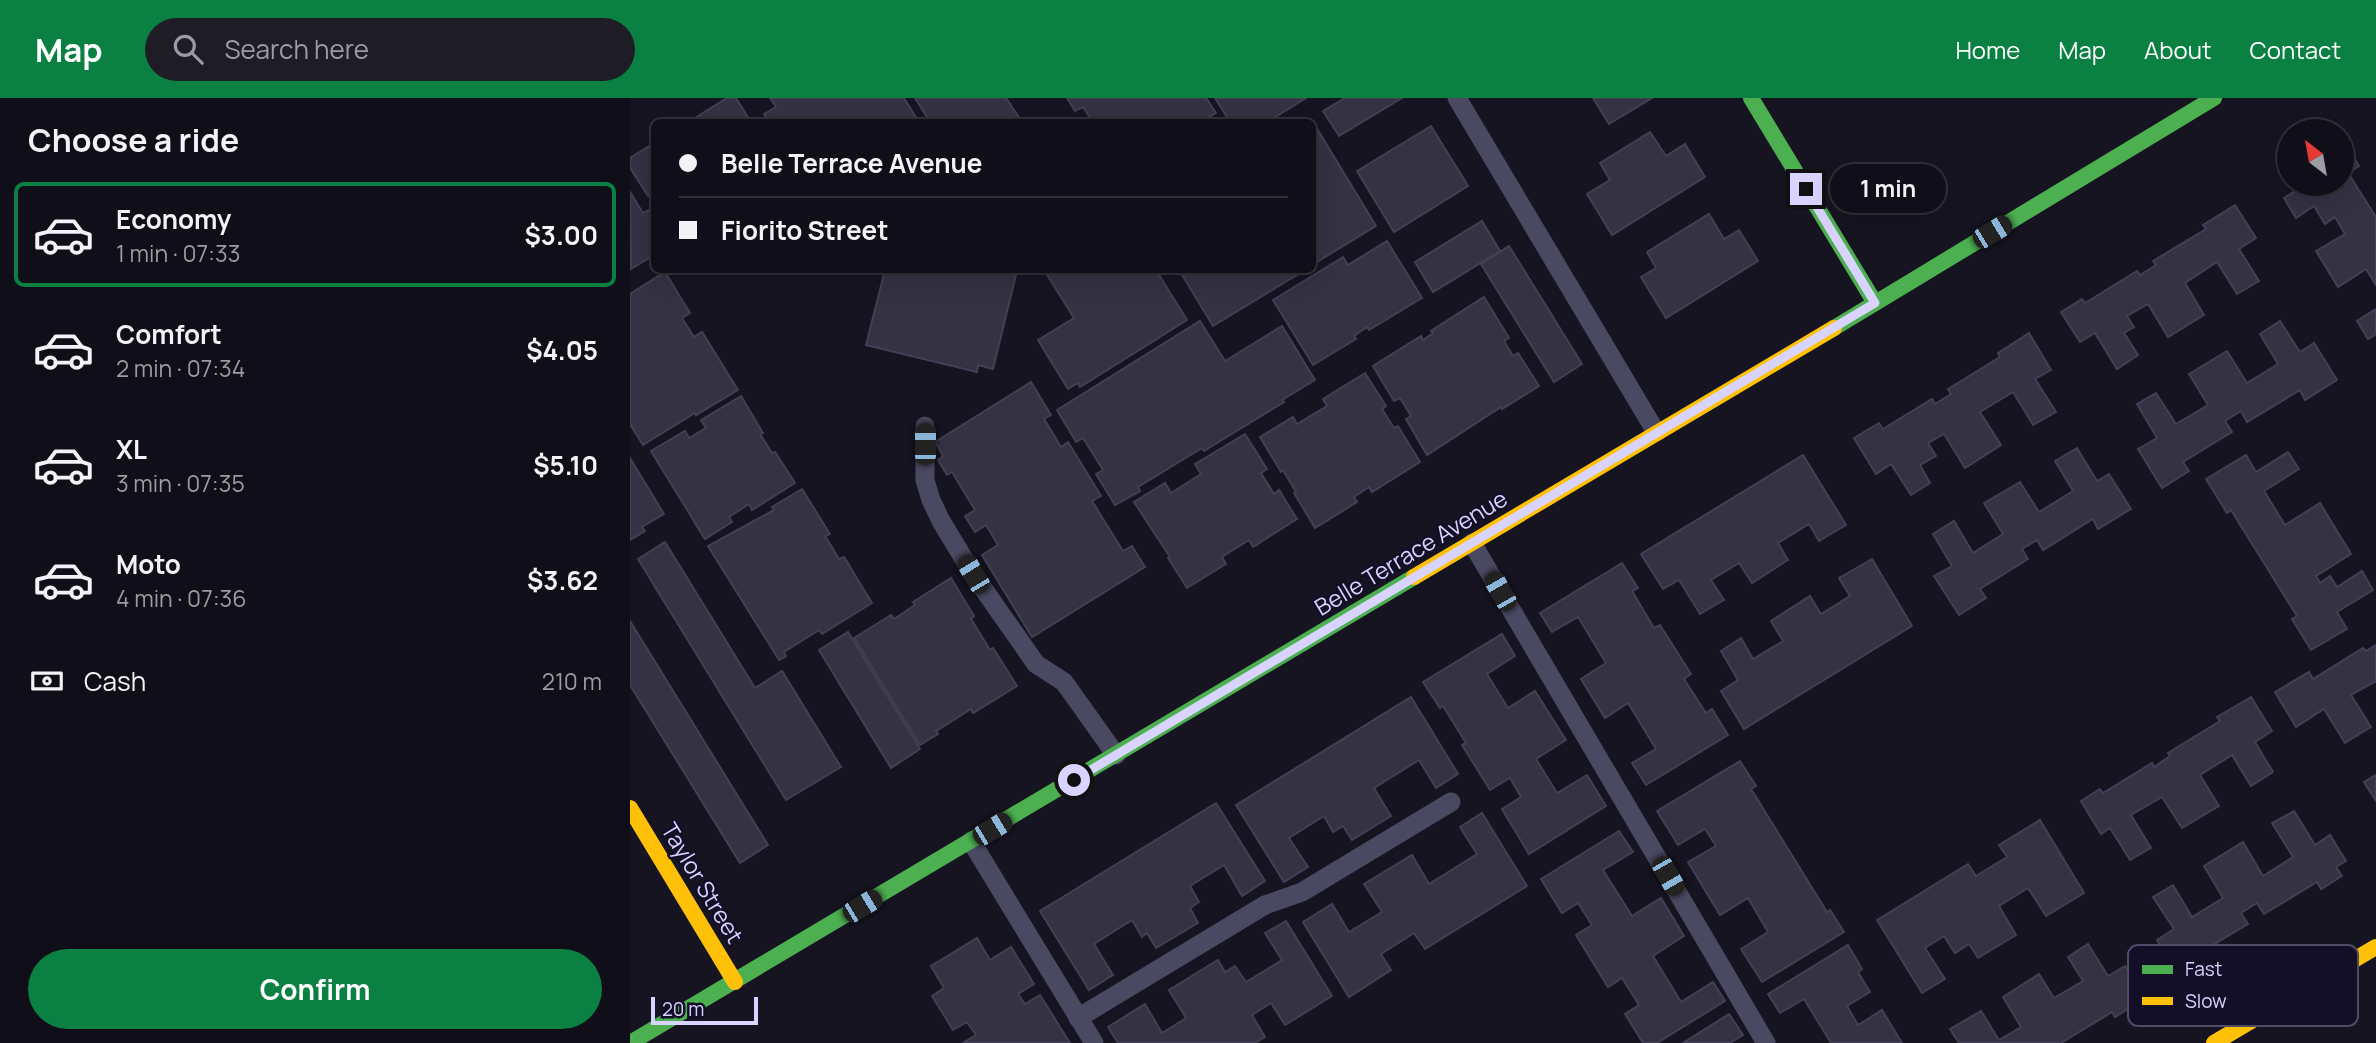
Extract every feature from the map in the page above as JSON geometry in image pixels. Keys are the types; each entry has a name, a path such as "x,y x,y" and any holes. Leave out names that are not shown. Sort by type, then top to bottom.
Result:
{"street":[{"path":"1751,98 1875,303"},
{"name":"Belle Terrace Avenue","path":"631,1043 1875,303 2214,98"},
{"name":"Taylor Street","path":"630,808 735,982"},
{"path":"2358,958 2376,947"},
{"path":"2214,1043 2243,1026"}],"lane":[{"path":"1457,98 1656,432"},
{"path":"925,426 925,480 941,521 973,574 1036,664 1064,681 1116,755"},
{"path":"1472,543 1766,1043"},
{"path":"1078,1017 1265,905 1302,892 1451,802"},
{"path":"971,841 1094,1043"}],"building":[{"path":"727,98 736,98 749,119 693,119"},
{"path":"770,98 904,98 917,119 767,119 764,114 776,107"},
{"path":"915,98 1006,98 1020,119 928,119"},
{"path":"1067,98 1206,98 1216,113 1206,119 1091,119 1083,107 1075,111"},
{"path":"1215,98 1306,98 1272,119 1228,119"},
{"path":"1345,98 1402,98 1339,136 1323,111"},
{"path":"1593,98 1652,98 1609,124"},
{"path":"1431,126 1468,186 1394,232 1357,171"},
{"path":"1316,127 1376,226 1316,263"},
{"path":"1650,132 1666,156 1685,144 1705,177 1612,235 1587,194 1610,180 1600,163"},
{"path":"651,145 651,194 648,196 630,168 630,158"},
{"path":"2354,182 2376,217 2376,285 2366,269 2338,287 2316,251 2345,234 2335,217 2325,224 2314,206 2296,218 2284,198 2354,196"},
{"path":"630,192 643,213 649,210 651,214 651,257 631,269"},
{"path":"2235,205 2256,238 2239,249 2259,281 2237,294 2217,262 2185,283 2204,315 2168,337 2148,304 2127,316 2134,327 2124,333 2138,355 2117,369 2095,333 2080,342 2061,312 2082,299 2085,303 2137,271 2140,275 2156,265 2153,261 2206,229 2203,225"},
{"path":"1709,214 1724,239 1739,230 1758,261 1666,318 1641,277 1656,268 1647,252"},
{"path":"1482,221 1500,251 1433,292 1415,262"},
{"path":"1387,241 1422,298 1369,330 1367,327 1354,336 1356,339 1313,365 1273,300 1343,257 1348,265"},
{"path":"1509,246 1582,364 1554,382 1481,264"},
{"path":"666,273 690,313 682,318 694,337 702,332 738,390 643,445 630,424 630,294"},
{"path":"884,273 1016,275 993,369 978,365 977,372 866,345"},
{"path":"1046,273 1158,273 1187,320 1080,387 1078,383 1068,389 1038,340 1074,318"},
{"path":"1181,273 1300,273 1213,326"},
{"path":"1484,297 1509,338 1504,341 1513,356 1518,353 1539,386 1427,455 1406,419 1411,416 1400,398 1394,401 1373,366 1421,336 1423,340 1433,333 1431,331"},
{"path":"2376,309 2376,334 2368,339 2357,321"},
{"path":"1200,321 1225,361 1282,326 1315,380 1204,451 1202,448 1138,487 1140,491 1115,505 1096,474 1103,470 1083,438 1076,442 1057,410"},
{"path":"2280,321 2300,352 2314,343 2337,380 2305,400 2300,390 2247,422 2241,411 2225,421 2232,432 2183,462 2189,471 2162,488 2138,449 2157,438 2137,404 2156,393 2176,424 2208,405 2189,374 2227,351 2247,383 2278,364 2260,334"},
{"path":"2029,333 2051,370 2035,379 2056,412 2033,425 2013,392 1980,412 2001,445 1965,468 1944,434 1928,443 1936,456 1920,465 1930,483 1911,495 1891,464 1876,474 1854,438 1879,423 1883,429 1932,399 1935,404 1951,394 1948,389 2000,357 1998,353"},
{"path":"1365,373 1386,406 1382,409 1394,428 1398,426 1420,462 1372,492 1369,487 1354,497 1357,502 1315,528 1283,470 1281,472 1260,437 1293,417 1297,424 1327,406 1323,399"},
{"path":"1031,382 1051,415 1044,419 1061,447 1068,442 1101,496 1092,501 1123,551 1132,546 1145,567 1032,637 982,555 998,545 986,525 975,532 965,516 975,510 952,472 947,475 938,460 943,456 935,442"},
{"path":"741,396 763,433 760,434 795,483 752,510 749,504 729,517 732,522 705,539 651,451 685,431 689,438 706,428 701,420"},
{"path":"1245,434 1267,469 1261,473 1274,494 1279,490 1297,519 1253,547 1249,540 1222,557 1226,564 1187,588 1134,502 1165,483 1171,493 1201,474 1195,464"},
{"path":"2077,448 2097,481 2109,474 2131,509 2098,529 2093,519 2043,550 2037,540 2022,549 2028,559 1980,589 1986,598 1959,615 1934,576 1952,566 1933,534 1954,521 1973,553 2003,534 1984,503 2020,482 2039,512 2073,491 2055,461"},
{"path":"2288,452 2299,469 2264,491 2285,525 2320,503 2351,554 2316,576 2320,583 2330,576 2337,587 2362,571 2373,590 2337,612 2347,629 2311,650 2292,619 2297,616 2231,510 2227,513 2206,479 2246,455 2256,472"},
{"path":"1803,455 1846,525 1819,541 1809,524 1778,543 1788,560 1752,583 1739,563 1711,580 1724,600 1700,614 1679,580 1663,589 1641,554"},
{"path":"630,458 664,514 642,527 645,531 630,540"},
{"path":"802,489 830,534 825,536 839,559 844,557 872,603 822,634 819,630 784,652 786,656 779,660 708,546 774,510 772,507"},
{"path":"665,542 755,688 782,671 841,767 786,800 638,559"},
{"path":"1872,559 1912,626 1744,729 1721,691 1738,680 1721,651 1741,638 1753,659 1783,641 1771,621 1810,596 1821,614 1850,596 1839,578"},
{"path":"1622,563 1638,588 1632,591 1654,628 1660,625 1691,674 1684,679 1706,713 1712,709 1728,735 1646,785 1632,763 1656,749 1628,703 1605,718 1581,679 1606,663 1578,617 1552,632 1540,613"},
{"path":"951,578 974,616 971,619 1017,686 973,713 971,709 936,731 938,734 920,745 854,638 891,615 894,619 915,605 913,602"},
{"path":"630,621 768,845 740,863 630,685"},
{"path":"848,632 920,749 891,768 819,650"},
{"path":"1502,634 1515,656 1487,674 1508,708 1535,691 1566,740 1536,759 1557,793 1587,775 1606,806 1529,854 1502,809 1521,797 1510,778 1490,790 1462,745 1466,743 1443,706 1440,708 1423,682"},
{"path":"2376,645 2376,681 2351,695 2371,727 2345,743 2324,709 2296,727 2275,692 2309,672 2313,679 2363,648 2366,651"},
{"path":"1411,697 1458,774 1436,788 1419,760 1374,788 1391,816 1352,840 1343,826 1333,832 1324,816 1289,838 1308,867 1284,882 1236,805"},
{"path":"2251,697 2272,731 2255,742 2273,772 2251,786 2232,755 2200,775 2219,806 2182,828 2162,797 2131,815 2151,848 2130,860 2110,828 2101,834 2081,801 2100,789 2103,793 2152,763 2154,767 2170,756 2168,753 2220,721 2217,717"},
{"path":"1740,761 1756,786 1751,789 1827,912 1830,910 1844,932 1762,982 1741,949 1768,932 1748,898 1720,915 1688,862 1716,846 1705,829 1678,845 1657,811"},
{"path":"2376,775 2376,801 2364,782"},
{"path":"1216,803 1265,881 1242,896 1224,865 1190,886 1199,902 1190,908 1198,923 1156,948 1147,933 1142,937 1132,920 1094,944 1113,975 1089,990 1040,911"},
{"path":"2294,811 2315,845 2330,835 2346,861 2336,867 2342,876 2321,889 2317,882 2264,914 2257,903 2241,913 2248,924 2213,945 2160,945 2157,940 2174,929 2153,897 2173,885 2192,917 2223,898 2204,866 2243,842 2263,876 2293,857 2272,823"},
{"path":"1482,813 1527,886 1425,949 1414,933 1381,954 1391,970 1349,997 1303,922 1332,904 1349,932 1382,912 1364,884 1412,855 1429,884 1477,854 1460,827"},
{"path":"2040,820 2084,893 2046,916 2028,888 1999,906 2016,935 1978,958 1969,944 1955,953 1944,936 1925,948 1945,979 1922,993 1877,920 1968,864 1976,876 2007,857 1999,845"},
{"path":"1619,831 1633,852 1603,870 1632,916 1661,898 1684,936 1653,956 1681,1002 1713,982 1725,1001 1657,1043 1643,1043 1625,1014 1639,1005 1622,978 1608,987 1576,935 1592,925 1578,903 1562,913 1541,879"},
{"path":"1286,921 1332,996 1285,1025 1271,1003 1252,1015 1265,1037 1255,1043 1118,1043 1108,1027 1145,1004 1162,1033 1186,1018 1169,990 1218,960 1225,972 1235,966 1246,982 1282,960 1265,933"},
{"path":"977,938 990,960 1011,947 1034,984 1018,994 1025,1004 1040,995 1070,1043 963,1043 976,1035 967,1022 953,1030 932,996 944,988 931,966"},
{"path":"2088,944 2108,976 2125,966 2128,971 2128,1009 2115,1017 2112,1012 2061,1043 1959,1043 1950,1029 1981,1011 1999,1040 2021,1027 2003,997 2039,974 2054,998 2083,981 2068,957"},
{"path":"1848,945 1862,969 1858,972 1870,992 1847,1006 1858,1025 1882,1010 1902,1043 1831,1043 1804,999 1780,1013 1768,994"},
{"path":"1729,1014 1743,1035 1730,1043 1683,1043"}],"traffic: fast":[{"path":"1751,98 1875,303"},
{"path":"1834,328 2214,98"},
{"path":"630,1043 1414,577"}],"traffic: slow":[{"path":"1414,577 1834,328"},
{"path":"630,808 735,982"},
{"path":"2358,958 2376,947"},
{"path":"2214,1043 2243,1026"}],"route":[{"path":"1074,780 1875,303 1806,189"}]}
